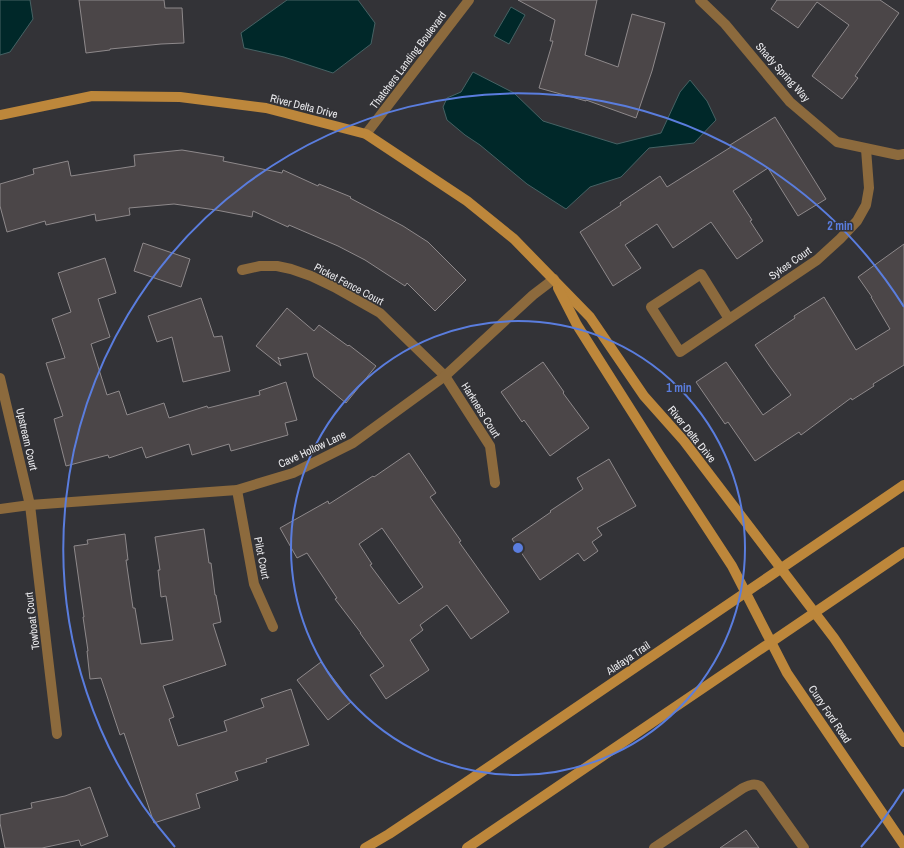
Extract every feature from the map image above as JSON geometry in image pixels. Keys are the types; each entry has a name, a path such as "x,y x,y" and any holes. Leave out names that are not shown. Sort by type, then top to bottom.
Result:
{"street":[{"name":"Thatchers Landing Boulevard","path":"366,134 469,0"},
{"name":"Shady Spring Way","path":"700,0 725,24 790,102 837,142 898,155 904,154"},
{"name":"River Delta Drive","path":"0,115 92,96 180,97 266,108 366,134 467,200 514,239 554,279 590,317 644,396 684,441 780,569"},
{"name":"Sykes Court","path":"729,319 701,274 651,307 680,352 817,260 857,221 866,205 869,188 866,149"},
{"name":"Picket Fence Court","path":"242,270 260,266 277,266 311,276 334,287 380,313 445,376"},
{"name":"River Delta Drive","path":"554,279 576,325 732,566 745,592"},
{"name":"Cave Hollow Lane","path":"0,509 30,504 237,490 293,473 353,443 445,376 533,295 554,279"},
{"name":"Harkness Court","path":"445,376 490,446 495,483"},
{"name":"Upstream Court","path":"0,378 30,504"},
{"name":"Alafaya Trail","path":"365,848 443,798 904,485"},
{"name":"Pilot Court","path":"237,490 254,584 273,627"},
{"name":"Towboat Court","path":"30,504 57,734"},
{"path":"467,848 904,552"},
{"path":"780,569 834,638 904,742"},
{"name":"Curry Ford Road","path":"745,592 787,673 904,844"},
{"path":"654,848 750,784 760,786 804,848"}],"water":[{"path":"0,0 30,0 33,19 10,52 0,55"},
{"path":"287,0 358,0 375,23 371,44 333,73 284,57 244,48 241,33"},
{"path":"511,7 525,15 509,44 494,36"},
{"path":"473,72 514,93 543,121 617,144 661,133 680,92 690,80 707,101 716,120 694,143 649,148 621,177 590,187 566,209 527,184 447,120 443,107 447,98 461,92"}],"building":[{"path":"79,0 164,0 165,8 182,8 184,43 110,49 86,53"},
{"path":"518,0 597,0 585,55 618,67 632,14 665,23 652,71 636,118 586,100 539,88 553,41 550,41 555,20"},
{"path":"777,0 880,0 899,13 855,76 858,78 842,99 812,76 849,25 817,2 798,28 771,9"},
{"path":"775,117 826,199 798,216 768,168 733,191 752,220 750,221 763,241 737,259 711,222 673,248 657,224 625,245 641,268 613,286 580,232 621,205 620,203 660,176 667,187 731,147 730,145"},
{"path":"182,150 224,157 223,161 282,173 283,170 318,186 319,184 351,197 350,198 403,226 428,242 466,280 435,311 407,283 405,286 365,260 338,246 289,225 288,227 253,211 252,217 174,204 129,208 130,215 96,221 95,214 46,225 45,221 7,232 0,206 0,184 34,174 33,169 68,161 71,176 135,166 134,155"},
{"path":"143,243 190,259 181,287 134,271"},
{"path":"904,244 904,365 873,384 874,386 852,400 851,398 801,435 799,432 755,461 728,422 725,424 696,382 726,362 763,415 791,395 755,345 795,318 794,316 824,297 856,350 890,329 872,297 858,277"},
{"path":"105,258 116,293 98,299 110,337 91,344 107,395 119,391 127,415 164,403 169,418 207,406 208,408 260,395 259,391 286,382 297,420 285,423 288,435 231,451 229,444 192,455 189,444 146,458 142,447 109,458 108,455 66,466 54,419 63,416 46,363 65,358 52,319 71,312 58,273"},
{"path":"201,298 214,337 222,336 230,371 183,382 172,337 157,342 148,316"},
{"path":"287,308 314,331 319,325 348,346 349,345 376,366 346,403 314,377 307,353 280,359 278,357 281,366 256,346"},
{"path":"543,362 564,392 563,393 589,428 550,456 524,420 522,422 501,392"},
{"path":"409,453 436,493 430,497 461,541 459,542 509,612 471,639 447,605 420,625 423,630 410,640 429,670 386,699 370,675 384,666 335,599 337,598 307,553 297,558 280,528 328,501 329,504 373,476 374,477","holes":["382,528 423,587 399,604 370,565 372,564 359,544"]},
{"path":"609,459 636,506 597,528 602,535 592,542 598,551 584,561 578,553 540,580 512,539 583,489 577,478"},
{"path":"204,529 221,622 213,624 226,665 163,686 174,717 169,719 178,746 227,731 224,721 264,707 261,699 291,689 309,745 266,759 267,762 235,772 238,780 196,794 200,808 154,823 124,733 120,735 101,678 90,679 84,617 74,546 88,544 87,540 125,534 128,560 126,560 133,608 135,608 141,644 173,640 166,596 161,597 158,570 160,570 155,537"},
{"path":"321,662 351,702 328,720 297,680"},
{"path":"90,787 108,836 81,846 79,840 42,848 5,848 0,815 32,808 31,803 65,796"},
{"path":"746,830 759,848 720,848"}]}
